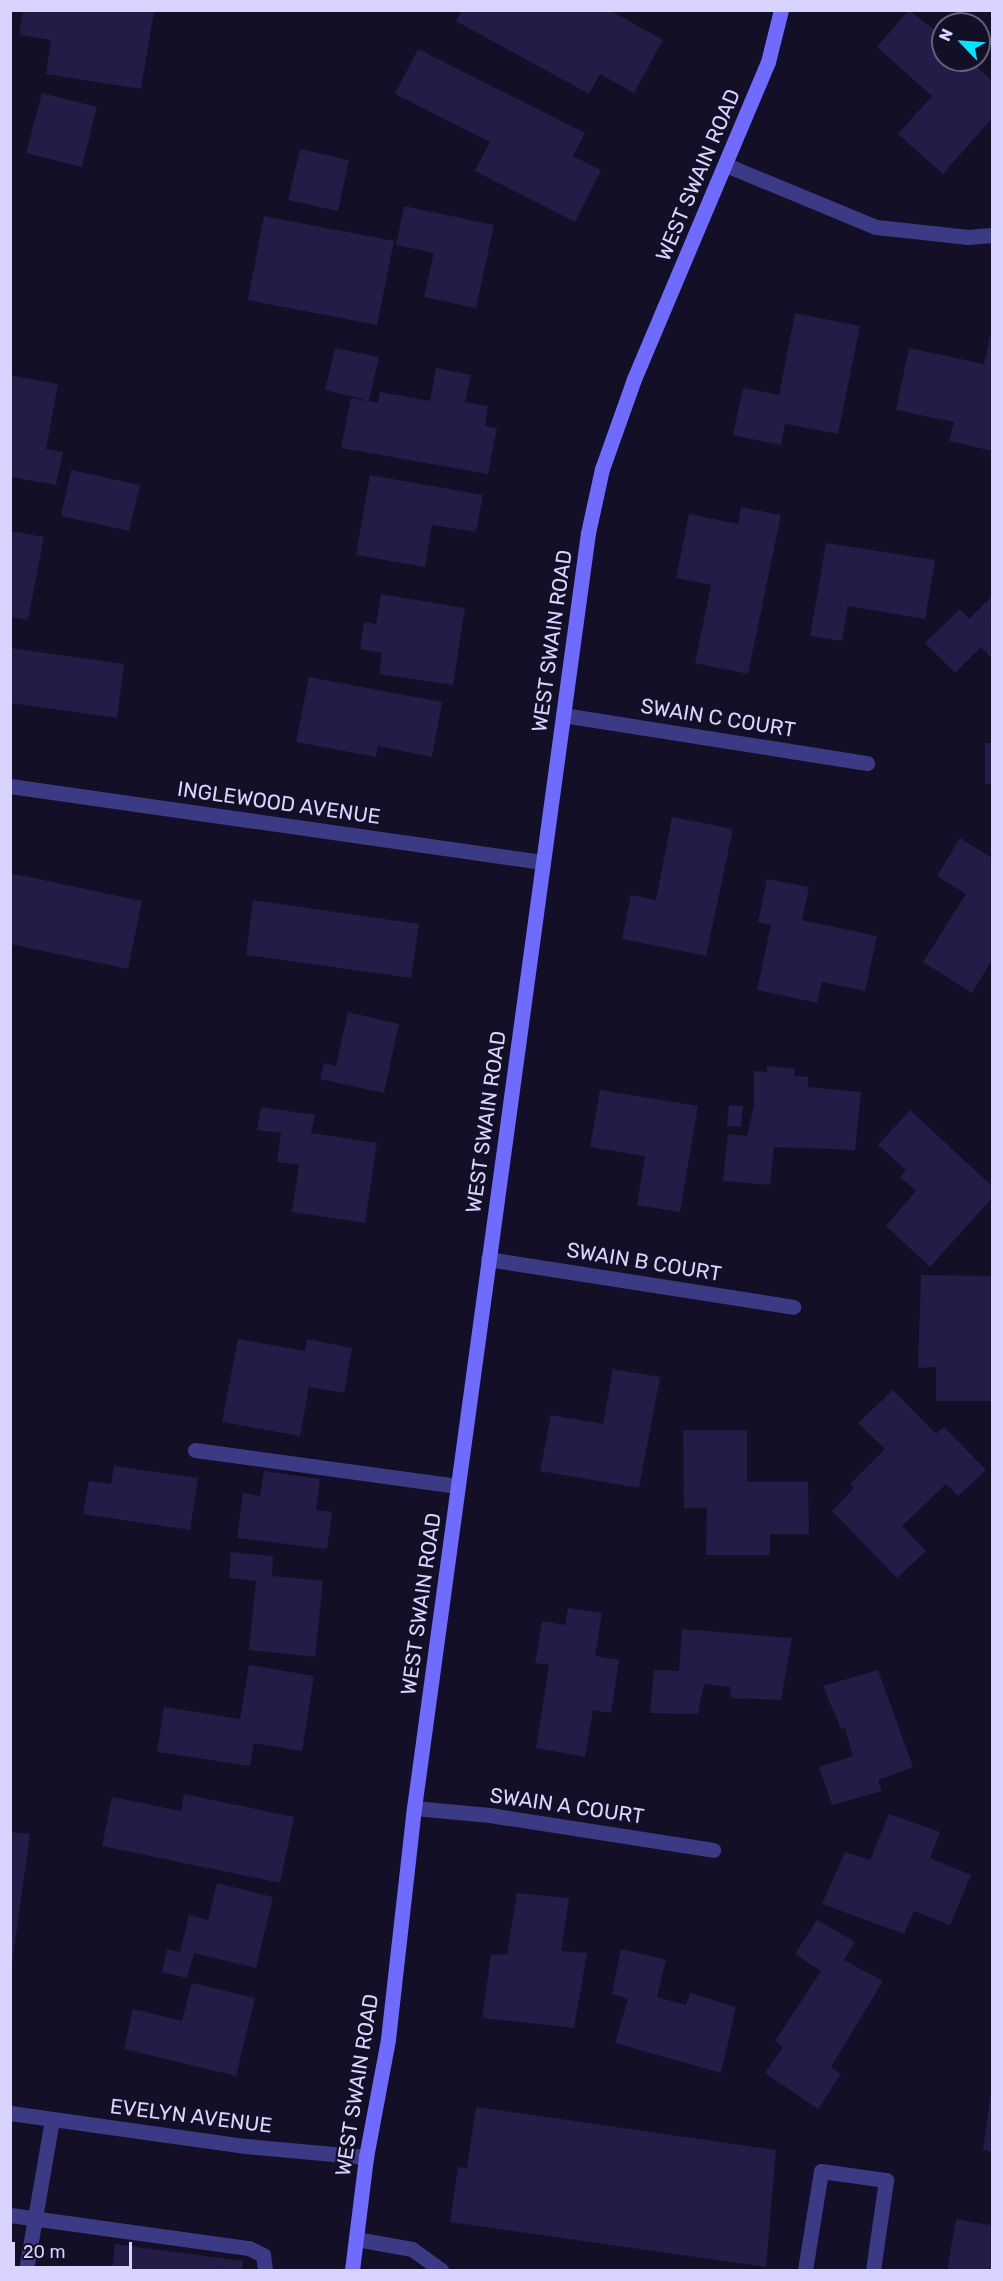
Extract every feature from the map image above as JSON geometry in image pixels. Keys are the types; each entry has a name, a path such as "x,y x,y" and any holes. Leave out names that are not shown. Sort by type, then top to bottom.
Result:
{"main road":[{"name":"WEST SWAIN ROAD","path":"352,2271 366,2157 388,2039 414,1808 588,533 602,470 634,379 768,62 781,10"}],"street":[{"path":"726,165 876,227 968,237 993,235"},
{"name":"SWAIN C COURT","path":"563,715 867,763"},
{"name":"INGLEWOOD AVENUE","path":"10,786 542,862"},
{"name":"SWAIN B COURT","path":"488,1259 793,1306"},
{"path":"195,1450 458,1486"},
{"name":"SWAIN A COURT","path":"414,1808 490,1815 713,1850"},
{"name":"EVELYN AVENUE","path":"10,2114 366,2157"},
{"path":"26,2271 52,2119"},
{"path":"805,2271 821,2171 886,2180 873,2271"},
{"path":"10,2215 249,2248 263,2255 264,2271"},
{"path":"356,2239 412,2249 441,2271"}],"building":[{"path":"23,10 154,12 141,89 46,74 51,40 19,35"},
{"path":"462,10 609,10 663,40 634,93 600,74 589,94 456,21"},
{"path":"909,10 931,27 931,72 982,72 992,81 992,118 943,174 898,134 932,96 877,47"},
{"path":"418,49 585,133 573,156 601,170 575,222 475,171 490,142 395,94"},
{"path":"42,93 97,107 82,167 26,153"},
{"path":"300,149 349,160 338,211 288,200"},
{"path":"404,206 494,225 476,308 424,297 434,253 396,245"},
{"path":"264,216 394,241 377,325 248,300"},
{"path":"795,313 860,326 838,434 785,424 781,445 733,435 743,388 779,395"},
{"path":"992,328 992,451 949,441 954,422 896,410 909,348 984,364"},
{"path":"335,348 379,357 369,401 325,390"},
{"path":"436,368 471,375 465,402 488,406 485,426 497,428 488,474 341,448 351,398 378,403 380,392 430,401"},
{"path":"10,375 58,384 46,449 63,452 56,485 10,477"},
{"path":"71,470 140,485 129,531 61,516"},
{"path":"370,475 483,495 476,532 432,525 425,567 356,555"},
{"path":"741,507 781,515 748,674 695,663 711,585 676,578 689,514 738,524"},
{"path":"10,531 44,537 28,620 10,617"},
{"path":"826,543 935,560 925,619 848,606 842,641 810,636"},
{"path":"381,594 465,608 453,685 379,674 382,653 360,649 364,622 376,624"},
{"path":"992,596 992,659 981,647 955,673 925,643 960,609 969,619"},
{"path":"10,648 124,664 117,718 10,703"},
{"path":"309,677 442,702 432,757 378,746 376,757 296,742"},
{"path":"985,743 992,743 992,784 985,784"},
{"path":"672,817 733,829 706,956 622,939 631,895 656,900"},
{"path":"960,838 992,858 992,960 972,993 923,962 966,894 937,876"},
{"path":"10,873 142,901 128,969 10,944"},
{"path":"767,879 809,887 802,920 877,936 865,991 822,982 817,1003 757,990 771,925 758,922"},
{"path":"253,900 419,924 411,978 246,955"},
{"path":"348,1012 399,1024 384,1093 320,1079 324,1063 336,1066"},
{"path":"767,1066 795,1069 794,1076 808,1077 808,1087 861,1092 855,1150 774,1147 770,1185 723,1181 728,1134 747,1136 754,1105 754,1071 767,1072"},
{"path":"600,1090 698,1106 680,1212 637,1205 645,1156 590,1147"},
{"path":"729,1105 743,1106 741,1127 727,1126"},
{"path":"261,1107 315,1115 311,1133 377,1143 365,1223 292,1212 299,1165 277,1162 281,1133 257,1130"},
{"path":"910,1110 992,1186 992,1198 930,1267 886,1226 916,1191 900,1177 906,1170 878,1145"},
{"path":"921,1275 992,1276 992,1401 936,1401 936,1367 918,1368"},
{"path":"238,1339 305,1351 307,1339 352,1348 344,1393 309,1387 300,1436 222,1422"},
{"path":"613,1369 660,1377 639,1488 540,1471 551,1415 603,1424"},
{"path":"893,1390 936,1434 944,1427 986,1470 958,1496 946,1484 902,1526 926,1551 897,1578 832,1511 854,1488 850,1484 885,1449 858,1423"},
{"path":"683,1430 747,1430 747,1482 808,1482 809,1534 770,1534 770,1555 706,1555 707,1508 684,1508"},
{"path":"114,1466 198,1478 190,1530 83,1514 89,1481 111,1484"},
{"path":"264,1471 320,1479 316,1510 332,1512 327,1549 237,1538 243,1493 260,1496"},
{"path":"231,1552 273,1556 272,1576 323,1581 315,1657 249,1650 256,1581 229,1578"},
{"path":"568,1608 602,1613 595,1656 619,1660 611,1713 593,1710 585,1757 536,1748 549,1665 535,1663 542,1621 565,1625"},
{"path":"682,1629 792,1638 781,1700 731,1698 730,1687 704,1684 698,1714 650,1713 654,1670 679,1671"},
{"path":"249,1665 314,1676 302,1751 254,1743 250,1766 157,1752 164,1707 240,1719"},
{"path":"878,1670 913,1767 878,1780 882,1791 832,1805 819,1767 853,1756 845,1728 841,1729 823,1686"},
{"path":"184,1794 294,1817 280,1883 102,1846 112,1797 181,1811"},
{"path":"889,1814 940,1832 930,1858 971,1875 950,1925 914,1911 904,1934 822,1904 845,1852 870,1860"},
{"path":"10,1832 30,1834 12,1964 10,1963"},
{"path":"217,1883 273,1897 256,1968 194,1953 187,1978 162,1972 167,1949 180,1952 189,1915 208,1920"},
{"path":"517,1893 569,1898 561,1951 587,1953 574,2028 482,2018 491,1955 507,1954"},
{"path":"817,1920 855,1942 844,1960 883,1981 831,2067 841,2074 818,2109 765,2073 783,2047 775,2041 821,1971 795,1954"},
{"path":"621,1949 666,1960 657,1997 686,2005 690,1993 736,2007 721,2073 615,2043 628,1999 612,1994"},
{"path":"192,1983 255,1998 236,2076 124,2049 133,2009 182,2021"},
{"path":"992,2091 992,2152 983,2150"},
{"path":"476,2107 776,2150 766,2267 450,2222 458,2167 467,2168"},
{"path":"956,2219 990,2225 992,2219 992,2270 947,2270"},
{"path":"115,2244 243,2261 242,2270 112,2270"}]}
